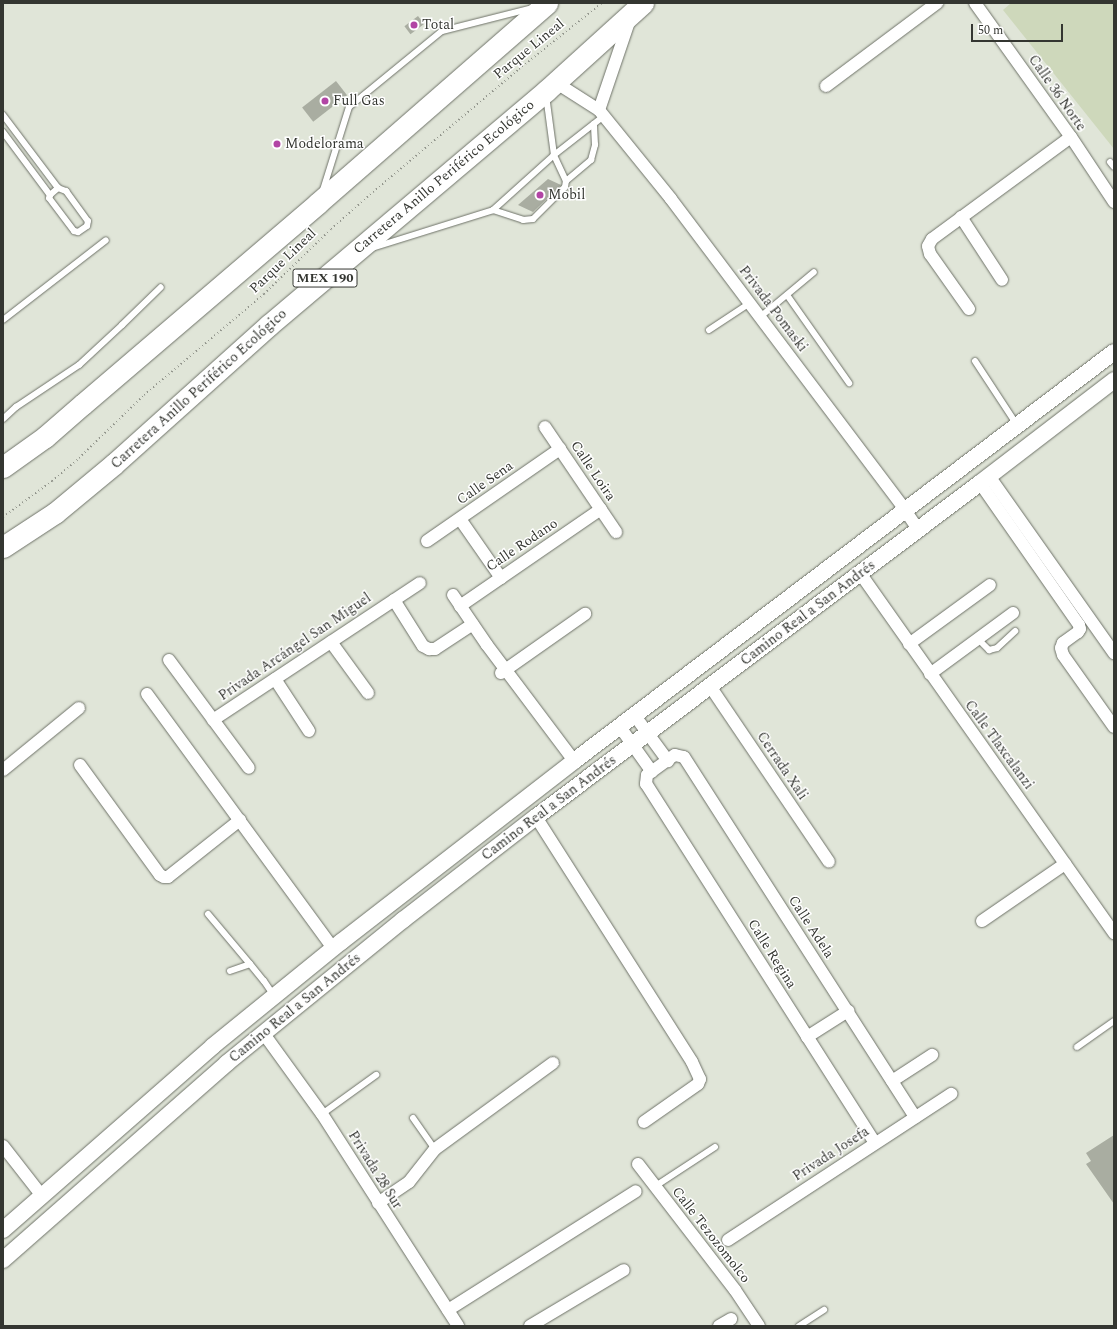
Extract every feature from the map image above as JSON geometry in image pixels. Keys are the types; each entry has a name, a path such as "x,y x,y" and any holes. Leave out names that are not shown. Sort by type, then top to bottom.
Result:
{"highway":[{"path":"3,467 78,409 318,203 546,4"},
{"name":"Carretera Anillo Periférico Ecológico","path":"3,547 55,513 114,464 269,325 550,86 638,8"}],"main road":[{"name":"Camino Real a San Andrés","path":"3,1230 213,1046 333,948 571,764 1114,352"},
{"name":"Camino Real a San Andrés","path":"3,1260 228,1063 403,920 536,817 984,480 1114,380"},
{"path":"1042,406 1056,425"},
{"path":"213,1046 228,1063"}],"street":[{"path":"826,86 937,3"},
{"name":"Calle 36 Norte","path":"974,3 1071,137 1114,202"},
{"path":"602,113 638,8"},
{"name":"Privada Pomaski","path":"550,86 602,113 671,199 918,529"},
{"path":"969,309 930,254 928,246 932,239 1071,137"},
{"path":"961,217 1002,280"},
{"name":"Calle Loira","path":"545,427 616,532"},
{"name":"Calle Sena","path":"427,541 560,449"},
{"path":"984,480 1114,653"},
{"path":"984,480 1079,625 1080,629 1078,632 1063,643 1061,648 1063,655 1114,727"},
{"name":"Calle Rodano","path":"460,606 601,509"},
{"path":"460,519 501,578"},
{"name":"Calle Tlaxcalanzi","path":"860,573 1114,933"},
{"name":"Privada Arcángel San Miguel","path":"213,720 420,583"},
{"path":"909,644 990,585"},
{"path":"453,595 487,645 490,657 504,671 571,764"},
{"name":"Privada Arcángel San Miguel","path":"394,600 423,646 429,649 435,649 473,624"},
{"path":"930,674 1013,613"},
{"path":"504,671 585,614"},
{"path":"331,642 368,694"},
{"path":"169,660 250,768"},
{"path":"275,679 309,731"},
{"name":"Cerrada Xali","path":"710,686 829,862"},
{"path":"147,694 333,948"},
{"path":"3,770 79,708"},
{"path":"635,716 668,761 649,776"},
{"name":"Calle Regina","path":"620,727 633,744 649,776 646,784 875,1143"},
{"name":"Calle Adela","path":"668,761 675,755 684,757 915,1117"},
{"path":"80,765 160,875 164,878 168,877 240,820"},
{"path":"536,817 692,1062 700,1079 698,1084 644,1122"},
{"path":"982,921 1065,864"},
{"path":"807,1037 848,1011"},
{"name":"Privada 28 Sur","path":"264,1034 322,1114 458,1326"},
{"path":"892,1080 932,1055"},
{"path":"378,1203 409,1182 435,1149 553,1064"},
{"name":"Privada Josefa","path":"728,1240 951,1094"},
{"path":"3,1146 42,1196"},
{"name":"Calle Tezozomolco","path":"638,1164 654,1187 735,1290 759,1326"},
{"path":"448,1310 636,1191"},
{"path":"530,1326 624,1270"},
{"path":"719,1326 731,1319"}],"lane":[{"path":"318,203 339,143 349,107 442,32 546,4"},
{"path":"493,210 523,220 533,219 565,187 566,181 554,155 550,86"},
{"path":"354,254 493,210 554,155 594,124 602,113"},
{"path":"3,115 58,188 66,191 88,221 87,226 78,232 74,231 49,198 50,194 3,132"},
{"path":"566,181 591,160 595,145 594,124"},
{"path":"50,194 58,188"},
{"path":"3,320 106,240"},
{"path":"760,317 814,272"},
{"path":"3,419 16,408 79,365 161,287"},
{"path":"787,295 849,383"},
{"path":"709,330 750,303"},
{"path":"975,361 1018,425"},
{"path":"978,639 989,650 997,648 1015,631"},
{"path":"208,914 264,981 274,996"},
{"path":"230,971 250,964"},
{"path":"1077,1047 1114,1021"},
{"path":"322,1114 376,1075"},
{"path":"413,1118 435,1149"},
{"path":"654,1187 715,1147"},
{"path":"799,1326 824,1310"}],"path":[{"name":"Parque Lineal","path":"3,517 52,481 79,458 110,430 144,395 264,294 331,229 373,192 519,69 602,3"}],"green space":[{"path":"1011,3 1114,3 1114,149 1003,10"}],"building":[{"name":"Total","path":"418,16 424,24 410,34 404,26"},
{"name":"Full Gas","path":"336,81 347,95 313,122 302,107"},
{"name":"Mobil","path":"548,179 561,185 533,212 518,205"},
{"path":"1114,1135 1114,1204 1086,1164 1091,1161 1086,1153"}],"place":[{"name":"Total","path":"414,25"},
{"name":"Full Gas","path":"325,101"},
{"name":"Modelorama","path":"277,144"},
{"name":"Mobil","path":"540,195"}]}
